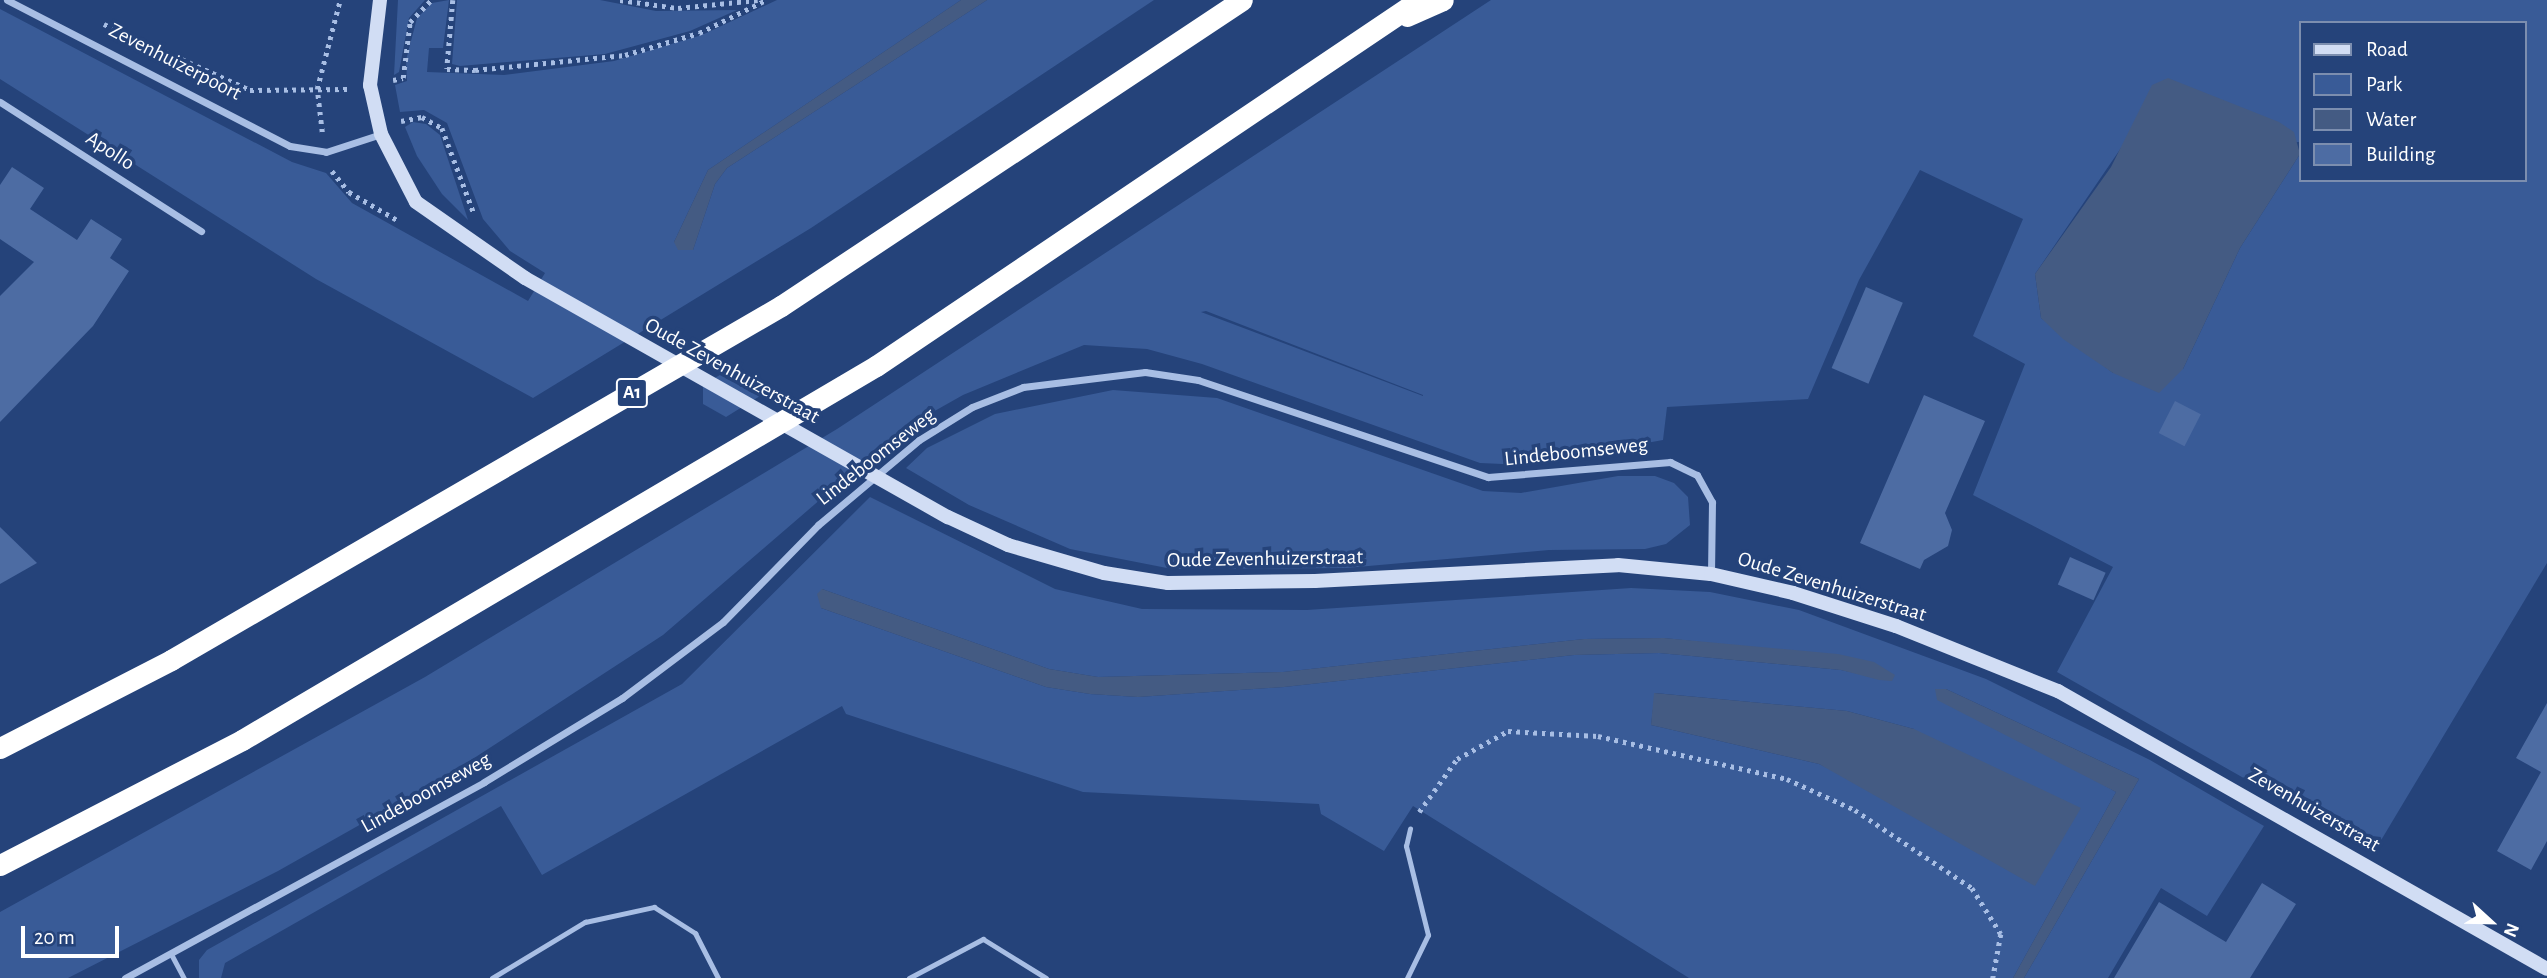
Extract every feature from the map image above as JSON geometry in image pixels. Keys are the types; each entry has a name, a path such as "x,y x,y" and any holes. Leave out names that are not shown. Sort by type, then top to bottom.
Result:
{"highway":[{"name":"A1","path":"0,748 171,660 781,306 1242,0"},
{"path":"0,865 254,734 876,366 1419,0"},
{"path":"1382,26 1443,0"}],"street":[{"name":"Zevenhuizerpoort","path":"8,0 290,146 326,152 381,134"},
{"path":"380,0 370,85 381,134"},
{"name":"Apollo","path":"0,102 201,231"},
{"name":"Oude Zevenhuizerstraat","path":"381,134 416,202 525,278 948,517 1055,561 1168,583 1315,582 1618,565 1711,574 1782,590 1896,626 2058,691"},
{"name":"Lindeboomseweg","path":"125,978 484,782 622,698 723,622 818,525 919,440 972,407 1023,387 1145,372 1198,380 1488,477 1670,462 1697,475 1712,502 1711,574"},
{"name":"Zevenhuizerstraat","path":"2058,691 2547,969"}],"lane":[{"path":"1407,978 1428,935 1406,846 1410,828"},
{"path":"492,978 585,922 654,907 695,933 718,978"},
{"path":"909,978 983,939 1045,978"},
{"path":"172,954 184,978"}],"path":[{"path":"326,152 317,89 340,0"},
{"path":"90,17 250,90 317,89 370,85 402,78 410,22 431,0"},
{"path":"453,0 447,69 475,70 625,55 699,33 766,0"},
{"path":"620,0 678,8 758,0"},
{"path":"381,134 416,117 442,128 474,215"},
{"path":"1410,828 1457,759 1508,731 1598,736 1775,776 1855,810 1972,888 2001,934 1993,978"}],"green space":[{"path":"398,0 425,0 409,18 399,72 394,75"},
{"path":"449,0 443,48 429,48 427,72 504,75 614,61 702,35 777,0 961,0 708,170 674,242 693,250 715,184 727,168 987,0 1154,0 811,228 533,398 316,279 0,79 0,9 292,162 326,173 352,203 528,301 545,273 510,251 483,219 447,123 424,110 400,112 395,85 407,81 406,60 417,18 432,3"},
{"path":"457,0 600,0 656,11 737,10 690,31 605,54 460,66 452,64"},
{"path":"1491,0 2547,0 2547,563 2374,852 2057,672 2113,567 1973,495 2025,364 1973,336 2023,219 1920,170 1859,280 1808,399 1667,407 1663,440 1525,465 1480,463 1202,364 1147,349 1084,345 963,395 901,430 663,635 448,775 278,871 68,978 0,978 0,912 425,677 837,429","holes":["2298,21 2526,21 2526,182 2298,182 2298,157 2240,248 2183,369 2113,373 2041,318 2035,274 2121,148 2298,142","1206,311 1423,396 1201,312"]},
{"path":"413,122 426,124 440,135 468,220 442,194 417,156 405,127"},
{"path":"730,369 768,391 726,417 703,404 703,385"},
{"path":"1113,390 1217,398 1483,491 1521,493 1618,476 1655,476 1674,483 1688,497 1690,525 1666,544 1645,549 1549,550 1346,568 1172,569 1070,549 969,505 906,468 927,448 995,414"},
{"path":"870,497 1055,589 1142,609 1307,610 1631,588 1710,592 1799,610 1986,679 2150,760 2264,826 2207,916 2161,888 2108,978 2024,978 2139,779 1946,689 1936,689 2116,792 2013,978 1689,978 1413,806 1384,851 1321,814 1319,804 1083,792 846,714 842,706 542,875 501,806 225,963 221,978 199,978 199,960 207,950 682,684","holes":["822,589 1049,669 1098,677 1283,672 1584,639 1664,638 1729,645 1892,681 1841,670 1659,653 1574,655 1284,687 1138,697 1090,694 1046,687 821,608","1655,693 1847,711 1914,729 1860,783 1819,764 1651,725"]}],"water":[{"path":"961,0 987,0 727,168 715,184 693,250 678,250 674,242 708,170"},
{"path":"2168,78 2279,122 2294,132 2298,147 2298,157 2240,248 2183,369 2159,393 2113,373 2063,339 2041,318 2035,274 2111,167 2152,85"},
{"path":"822,589 1049,669 1098,677 1283,672 1584,639 1664,638 1838,654 1874,662 1895,675 1892,681 1879,680 1841,670 1659,653 1574,655 1284,687 1138,697 1090,694 1046,687 821,608 817,594"},
{"path":"1935,689 1946,689 2139,779 2024,978 2013,978 2116,792 1937,700"},
{"path":"1654,693 1847,711 1914,729 2081,808 2035,886 1819,764 1651,725"}],"building":[{"path":"12,167 44,188 30,209 77,240 91,219 122,239 110,258 129,271 93,326 0,422 0,296 34,262 0,239 0,185"},
{"path":"1866,287 1903,303 1868,384 1832,368"},
{"path":"1924,395 1985,421 1945,513 1952,530 1948,546 1924,560 1920,569 1860,543"},
{"path":"2175,401 2201,414 2184,446 2159,433"},
{"path":"0,527 37,563 0,584"},
{"path":"2070,557 2106,573 2093,600 2058,584"},
{"path":"2547,703 2547,841 2531,870 2497,851 2541,772 2516,758"},
{"path":"2262,883 2296,904 2250,978 2114,978 2159,902 2226,942"}]}
